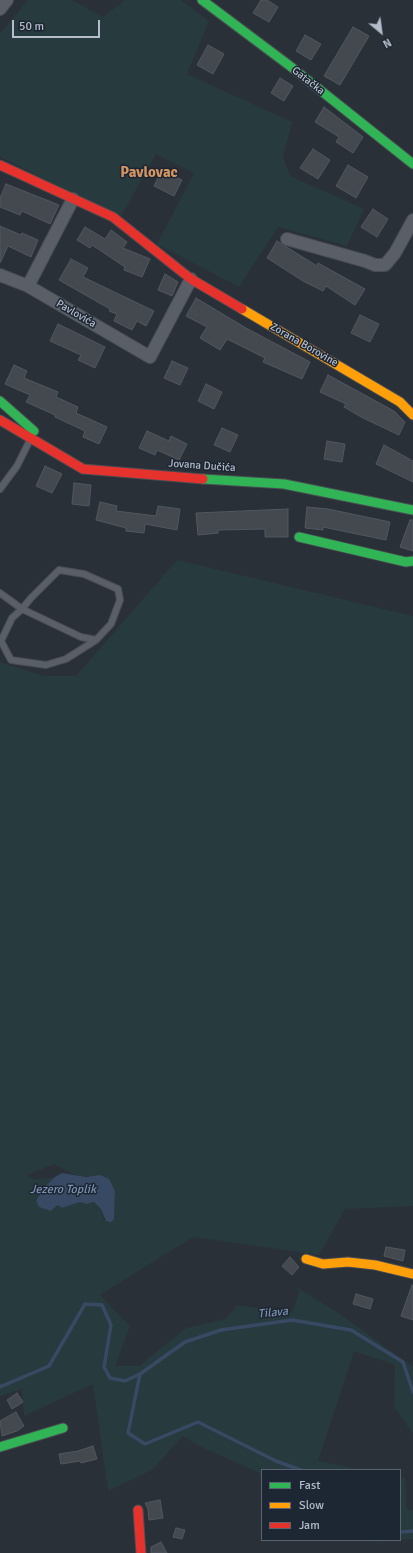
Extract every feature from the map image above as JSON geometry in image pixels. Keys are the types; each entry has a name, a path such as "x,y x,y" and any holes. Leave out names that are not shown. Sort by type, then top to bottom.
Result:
{"street":[{"path":"0,9 7,0"},
{"name":"Gatačka","path":"202,0 290,66 413,164"},
{"name":"Zorana Borovine","path":"0,165 113,217 192,279 400,402 413,415"},
{"path":"28,286 73,199"},
{"path":"287,239 375,265 384,265 395,253 413,220"},
{"name":"Pavlovića","path":"0,275 28,286 150,357 192,279"},
{"path":"0,401 61,456"},
{"name":"Jovana Dučića","path":"0,420 83,469 104,472 284,484 413,510"},
{"path":"299,537 406,562 413,561"},
{"path":"306,1259 323,1264 348,1262 413,1274"},
{"path":"0,1447 63,1428"},
{"path":"138,1510 141,1553"}],"lane":[{"path":"0,490 18,466 31,439"},
{"path":"59,570 84,574 118,589 120,600 111,624 96,640 66,660 46,665 11,660 1,641 12,618 59,570"},
{"path":"0,593 22,609 81,637 96,640"}],"green space":[{"path":"28,0 72,0 103,17 125,0 181,0 209,21 187,74 292,122 283,157 290,176 364,209 347,246 278,227 239,287 157,244 194,173 156,154 121,216 0,157 0,34"},
{"path":"177,560 413,616 413,1206 345,1209 319,1255 193,1237 100,1295 130,1326 115,1366 139,1366 186,1328 226,1319 237,1305 292,1313 299,1292 296,1287 337,1312 413,1367 413,1434 394,1406 395,1365 354,1351 318,1461 357,1469 261,1469 261,1474 197,1445 183,1436 152,1470 108,1491 93,1384 24,1416 22,1389 0,1396 0,662 44,676 76,676","holes":["54,1164 79,1177 93,1176 115,1199 114,1219 104,1220 101,1209 94,1202 87,1204 80,1202 62,1208 57,1205 39,1207 36,1201 44,1187 55,1177 35,1180 27,1175"]},
{"path":"401,1477 405,1478 407,1510 413,1511 413,1539 401,1540"}],"water":[{"name":"Jezero Toplik","path":"62,1173 86,1177 100,1175 109,1179 115,1191 114,1219 111,1222 106,1221 101,1209 94,1202 87,1204 80,1202 62,1208 57,1205 51,1211 39,1207 36,1201 44,1187"}],"building":[{"path":"261,0 267,0 278,7 269,22 253,13"},
{"path":"353,27 369,36 340,85 324,76"},
{"path":"305,35 321,44 311,60 296,51"},
{"path":"208,45 224,54 213,74 197,65"},
{"path":"280,78 293,86 284,101 271,93"},
{"path":"324,107 363,137 353,153 336,142 339,137 315,122"},
{"path":"313,149 330,160 318,179 300,168"},
{"path":"348,165 368,177 356,198 336,186"},
{"path":"162,170 182,180 174,196 154,186"},
{"path":"6,184 59,205 50,224 22,211 20,215 0,207 0,198"},
{"path":"373,209 388,219 377,237 361,227"},
{"path":"0,226 38,240 31,257 8,246 0,263"},
{"path":"85,227 105,239 111,230 127,242 123,248 150,259 142,277 124,270 125,267 92,245 90,248 77,240"},
{"path":"277,241 317,266 318,263 365,289 355,305 326,286 323,291 303,281 267,258"},
{"path":"71,259 88,268 83,277 154,311 146,326 137,321 132,330 114,321 117,314 109,311 110,309 59,280"},
{"path":"165,274 178,282 172,296 158,290"},
{"path":"196,298 246,328 310,362 302,379 263,362 265,358 227,339 220,350 200,338 207,327 186,316"},
{"path":"360,315 379,324 370,342 351,333"},
{"path":"58,324 105,347 95,368 78,360 81,355 50,341"},
{"path":"172,361 188,368 180,385 164,378"},
{"path":"14,365 27,371 24,378 58,392 56,397 78,407 76,413 107,427 99,444 83,437 85,431 26,402 30,395 5,384"},
{"path":"328,375 394,411 405,422 399,435 363,418 344,407 346,404 320,392"},
{"path":"206,384 222,392 214,409 198,401"},
{"path":"222,428 238,435 230,452 214,445"},
{"path":"147,431 169,441 171,436 187,444 179,460 157,450 155,455 139,448"},
{"path":"327,441 345,444 342,462 324,459"},
{"path":"384,445 413,461 413,482 376,464"},
{"path":"45,466 62,474 52,493 36,486"},
{"path":"74,483 91,485 89,506 72,504"},
{"path":"100,502 117,506 116,511 156,516 158,506 180,509 177,530 145,524 144,533 126,531 126,528 96,520"},
{"path":"307,507 328,509 390,522 386,540 323,527 323,530 305,528"},
{"path":"288,509 288,537 265,537 265,529 218,530 218,533 198,535 196,513"},
{"path":"410,520 413,520 413,551 400,547"},
{"path":"386,1247 405,1250 403,1261 384,1256"},
{"path":"290,1257 299,1267 292,1275 282,1266"},
{"path":"412,1285 413,1286 413,1320 401,1316"},
{"path":"356,1294 373,1299 370,1309 353,1304"},
{"path":"17,1393 23,1402 12,1409 7,1400"},
{"path":"16,1412 24,1426 17,1431 2,1436 0,1421"},
{"path":"93,1446 97,1459 81,1463 80,1461 61,1464 59,1454 78,1451"},
{"path":"160,1500 163,1518 149,1520 148,1509 145,1503"},
{"path":"176,1528 185,1530 182,1539 173,1537"},
{"path":"161,1542 167,1553 151,1553 151,1547"}],"waterway":[{"name":"Tilava","path":"0,1387 49,1366 85,1304 102,1305 111,1325 104,1367 110,1378 125,1381 140,1374 128,1433 145,1444 198,1422 276,1461 298,1469"},
{"name":"Tilava","path":"140,1374 185,1342 221,1330 292,1320 351,1330 403,1362 413,1392"},
{"name":"Tilava","path":"401,1532 413,1531"}],"traffic: fast":[{"path":"202,0 290,66 413,164"},
{"path":"0,401 34,431"},
{"path":"203,479 284,484 413,510"},
{"path":"299,537 406,562 413,561"},
{"path":"0,1447 63,1428"}],"traffic: slow":[{"path":"242,309 400,402 413,415"},
{"path":"306,1259 323,1264 348,1262 375,1265 413,1274"}],"traffic: jam":[{"path":"0,165 113,217 191,279 242,309"},
{"path":"0,420 83,469 203,479"},
{"path":"138,1510 141,1553"}],"district":[{"name":"Pavlovac","path":"149,173"}]}
